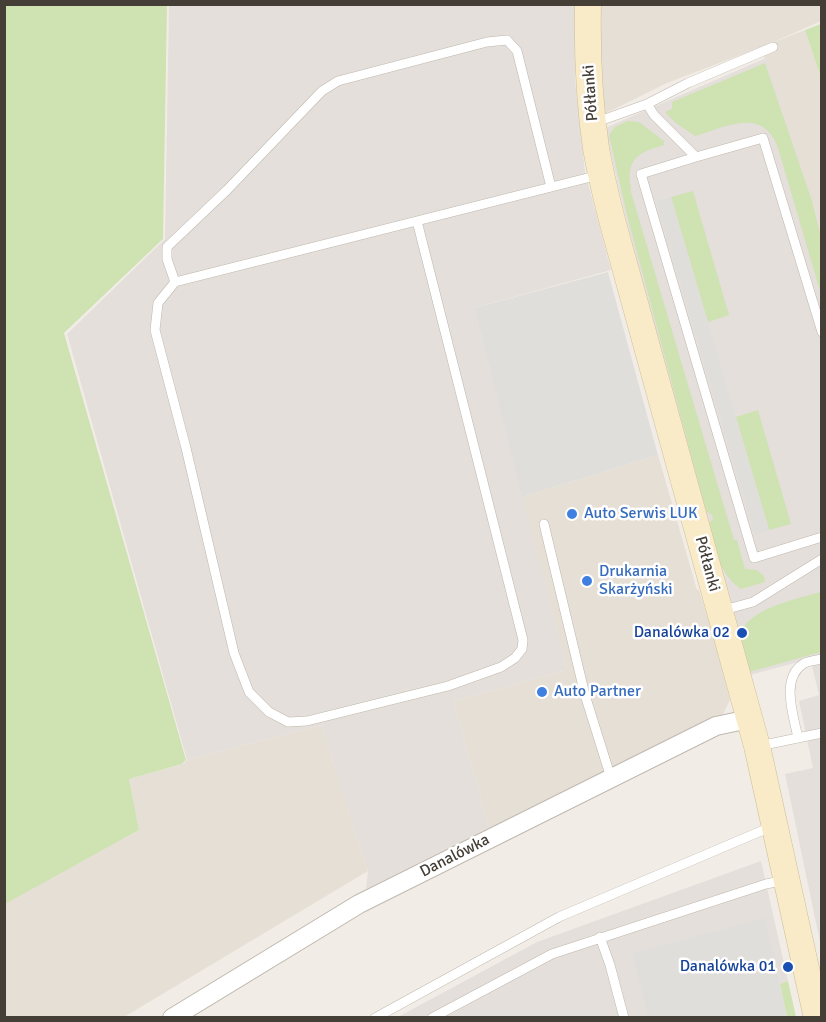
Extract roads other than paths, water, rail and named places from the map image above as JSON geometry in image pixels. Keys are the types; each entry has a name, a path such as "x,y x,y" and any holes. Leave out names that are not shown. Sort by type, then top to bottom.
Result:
{"street":[{"name":"Półłanki","path":"588,4 588,64 593,124 601,174 757,746 817,1017"},
{"name":"Danalówka","path":"172,1017 359,904 716,726 749,719"}],"lane":[{"path":"175,282 167,259 167,247 227,190 322,91 338,81 487,42 507,40 517,51 551,187"},
{"path":"593,124 647,104 688,83 773,47"},
{"path":"647,104 654,115 696,158"},
{"path":"821,539 754,558 641,174 764,138 822,332"},
{"path":"417,221 523,640 522,649 515,658 508,662 448,686 308,721 288,722 269,712 249,692 234,653 186,447 155,330 158,303 175,282 601,174"},
{"path":"544,524 585,695 611,778"},
{"path":"720,611 753,602 822,559"},
{"path":"798,738 790,700 792,676 803,664 822,659"},
{"path":"757,746 822,733"},
{"path":"375,1017 559,917 775,825"},
{"path":"432,1017 552,954 766,884 787,880"},
{"path":"600,937 624,1017"}],"place":[{"name":"Auto Serwis LUK","path":"572,514"},
{"name":"Drukarnia Skarżyński","path":"587,581"},
{"name":"Danalówka 02","path":"742,633"},
{"name":"Auto Partner","path":"542,692"},
{"name":"Danalówka 01","path":"788,967"}]}
